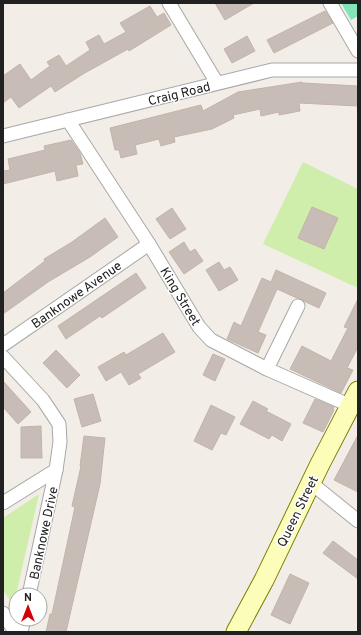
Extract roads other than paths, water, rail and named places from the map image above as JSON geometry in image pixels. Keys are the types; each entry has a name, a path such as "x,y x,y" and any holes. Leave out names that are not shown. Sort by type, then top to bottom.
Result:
{"main road":[{"name":"Queen Street","path":"236,632 264,580 354,399"}],"street":[{"path":"168,3 217,83"},
{"path":"330,3 358,51"},
{"name":"Craig Road","path":"3,136 272,70 358,70"},
{"name":"King Street","path":"68,120 149,244 199,327 211,340 268,369 354,399"},
{"name":"Banknowe Avenue","path":"3,345 149,244"},
{"path":"268,369 298,306"},
{"name":"Banknowe Drive","path":"3,357 44,400 59,424 60,442 56,470 31,587"},
{"name":"Banknowe Drive","path":"3,503 56,470"},
{"path":"311,483 358,521"},
{"path":"3,613 15,632"}]}
